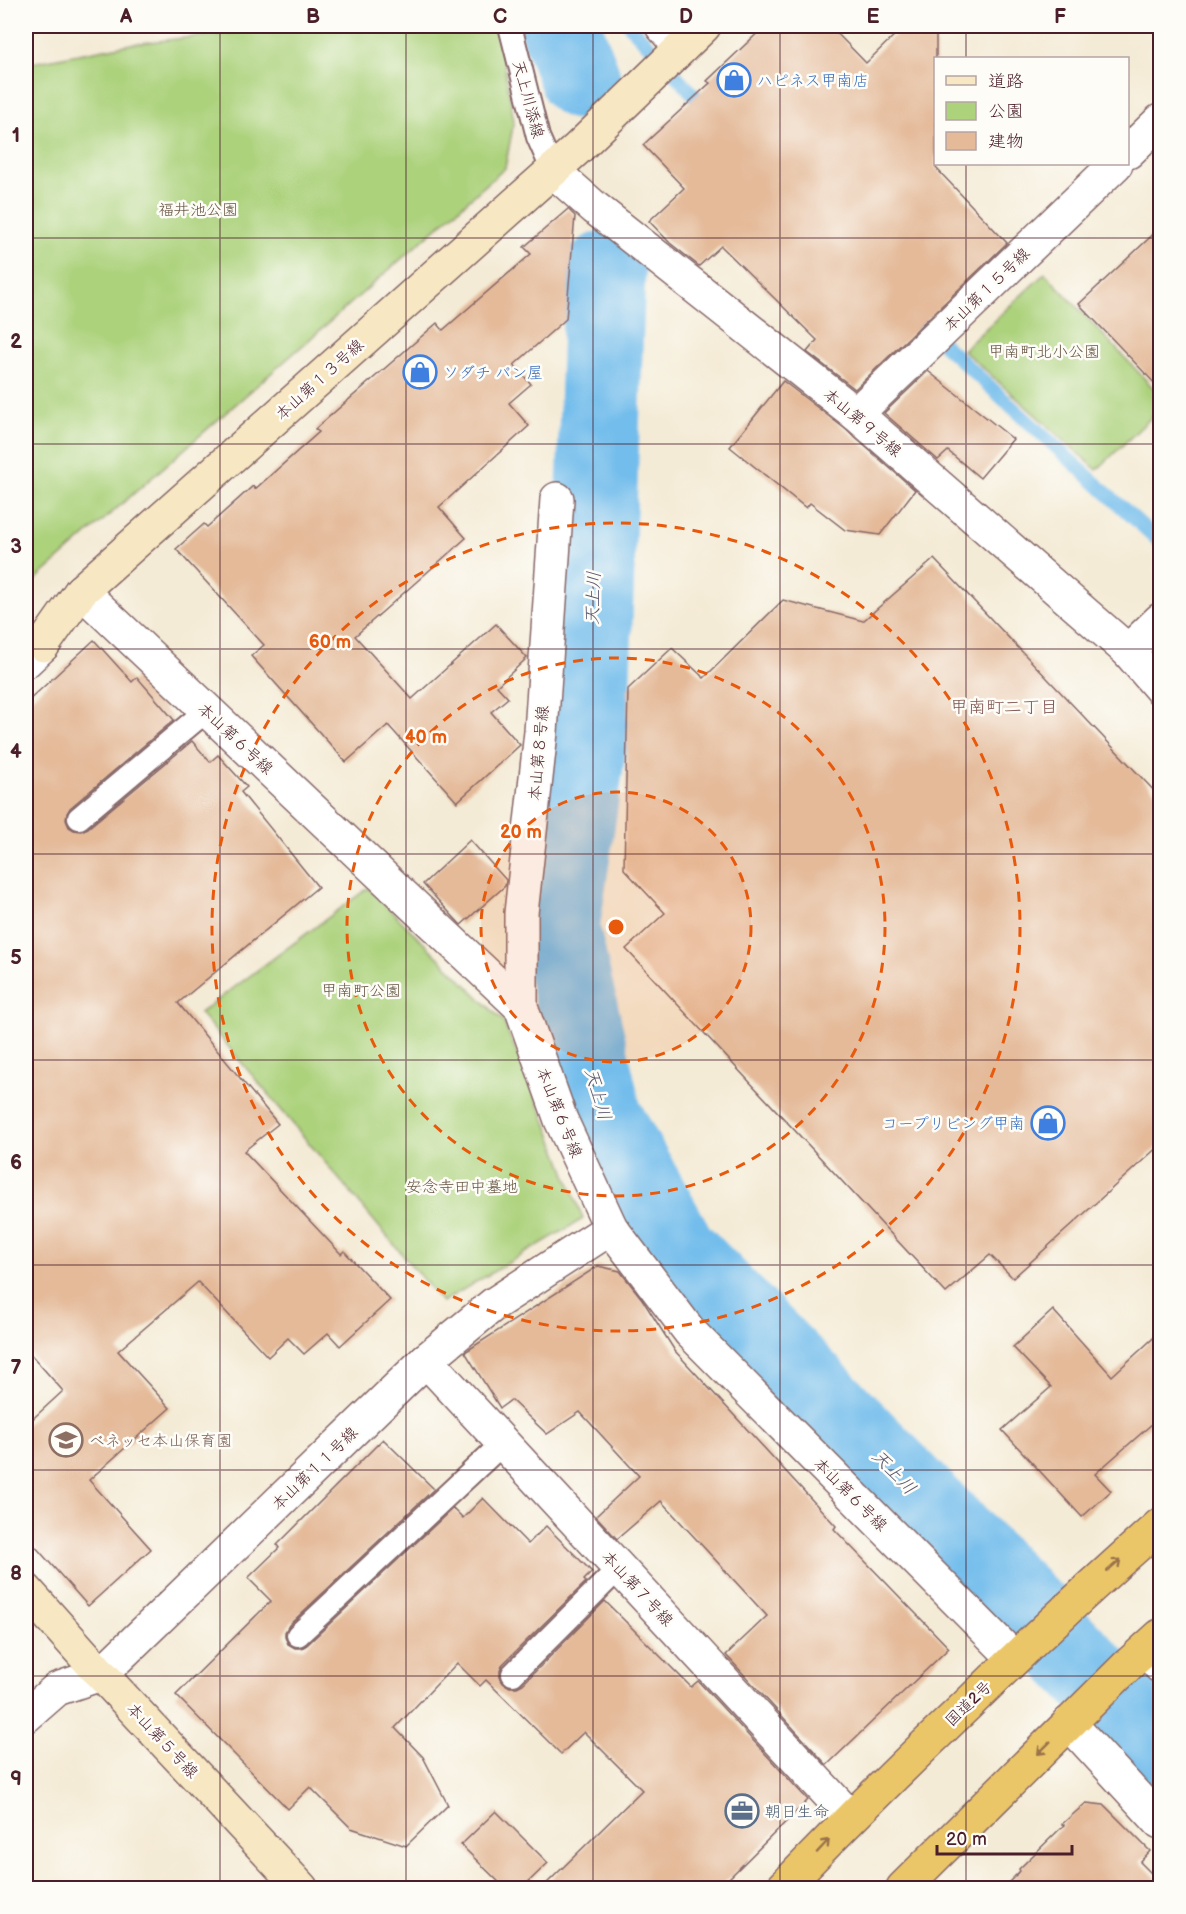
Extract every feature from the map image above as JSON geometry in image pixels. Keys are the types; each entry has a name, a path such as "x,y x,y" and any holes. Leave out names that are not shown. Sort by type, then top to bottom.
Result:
{"highway":[{"name":"国道2号","path":"783,1888 850,1818 1020,1653 1161,1525"},
{"path":"903,1888 1078,1715 1149,1654"}],"street":[{"name":"本山第１３号線","path":"34,653 81,591 578,149 622,105 671,37 704,26"},
{"path":"1129,151 1161,121"},
{"name":"本山第１５号線","path":"856,414 1115,165"},
{"name":"本山第９号線","path":"553,171 595,208 856,414 1128,651 1161,688"},
{"name":"本山第８号線","path":"521,1007 521,914 541,732 557,499"},
{"name":"本山第６号線","path":"81,591 521,1007 561,1120 611,1228 690,1332 1020,1653"},
{"path":"1128,651 1161,620"},
{"name":"本山第１１号線","path":"26,1716 57,1689 101,1674 426,1360 494,1304 611,1228"},
{"name":"本山第７号線","path":"426,1360 850,1818"},
{"name":"本山第５号線","path":"26,1590 101,1674 301,1888"},
{"path":"1078,1715 1161,1822"}],"lane":[{"name":"天上川添線","path":"510,26 538,137 553,171"},
{"path":"79,818 207,710"},
{"path":"298,1635 503,1443"},
{"path":"513,1674 620,1568"}],"green space":[{"name":"福井池公園","path":"255,26 497,26 514,121 505,168 26,588 26,64 131,44 239,32"},
{"name":"甲南町北小公園","path":"1045,273 1160,395 1160,409 1097,470 963,350"},
{"path":"368,888 503,1021 546,1122 583,1219 442,1302 200,1013"}],"building":[{"path":"765,26 830,26 866,63 904,26 936,26 934,165 1007,243 855,389 807,352 817,340 721,246 699,266 670,243 649,221 684,188 643,145 710,83 707,81"},
{"path":"568,209 575,216 566,319 514,365 531,384 509,403 529,426 439,507 466,538 355,636 412,699 496,624 527,658 497,686 508,698 491,712 520,745 457,802 388,725 346,762 251,656 264,645 176,549 204,524 207,527 253,486 255,489 319,432 315,429 437,323 443,330 531,254 524,247"},
{"path":"1161,227 1161,390 1079,304"},
{"path":"928,371 1013,439 980,478 948,451 938,460 884,413"},
{"path":"783,381 844,428 915,490 880,535 845,530 810,503 806,508 730,447"},
{"path":"934,559 1161,798 1161,1144 1013,1278 990,1255 946,1293 626,949 665,913 624,869 628,689 672,648 704,678 783,600 863,621"},
{"path":"94,640 132,682 137,677 174,720 70,808 66,820 69,827 81,831 88,828 192,741 210,762 218,755 247,787 241,792 318,887 178,1003 278,1124 244,1151 341,1254 344,1251 390,1300 340,1346 328,1333 304,1354 288,1338 268,1357 198,1282 118,1351 170,1408 89,1480 151,1549 88,1606 26,1536 26,1425 63,1391 26,1349 26,703"},
{"path":"470,840 506,880 505,886 461,925 423,884"},
{"path":"598,1266 620,1271 642,1299 675,1351 836,1526 834,1529 949,1648 827,1765 726,1655 767,1616 661,1501 617,1539 596,1516 639,1476 580,1412 547,1434 511,1400 500,1408 465,1352"},
{"path":"1053,1310 1112,1376 1161,1331 1161,1416 1095,1474 1111,1491 1082,1517 1002,1430 1051,1387 1013,1347"},
{"path":"383,1439 434,1489 289,1625 285,1632 288,1644 295,1648 307,1645 453,1508 463,1518 483,1498 528,1544 546,1526 592,1572 584,1580 586,1582 503,1664 500,1678 503,1683 510,1687 523,1684 605,1601 691,1687 698,1681 808,1800 719,1888 542,1888 642,1790 584,1732 561,1754 486,1680 480,1686 457,1663 395,1728 423,1757 448,1805 406,1846 351,1828 310,1787 288,1809 176,1695 271,1601 248,1578 279,1548 277,1545"},
{"path":"1086,1803 1104,1805 1150,1851 1140,1862 1161,1883 1161,1888 1003,1888 1064,1825 1062,1824"},
{"path":"496,1811 548,1863 522,1888 505,1888 461,1845"}],"waterway":[{"name":"天上川","path":"560,26 580,79"},
{"path":"630,26 708,110"},
{"name":"天上川","path":"605,271 588,731 559,928 602,1117 677,1251 1160,1745"},
{"path":"909,313 1160,542"}],"place":[{"name":"ハピネス甲南店","path":"734,80"},
{"name":"ソダチ パン屋","path":"420,372"},
{"name":"コープリビング甲南","path":"1048,1123"},
{"name":"ベネッセ本山保育園","path":"66,1440"},
{"name":"朝日生命","path":"742,1811"}],"district":[{"name":"甲南町二丁目","path":"1004,707"}],"park label":[{"name":"甲南町公園","path":"361,990"},
{"name":"安念寺田中墓地","path":"462,1186"}]}
